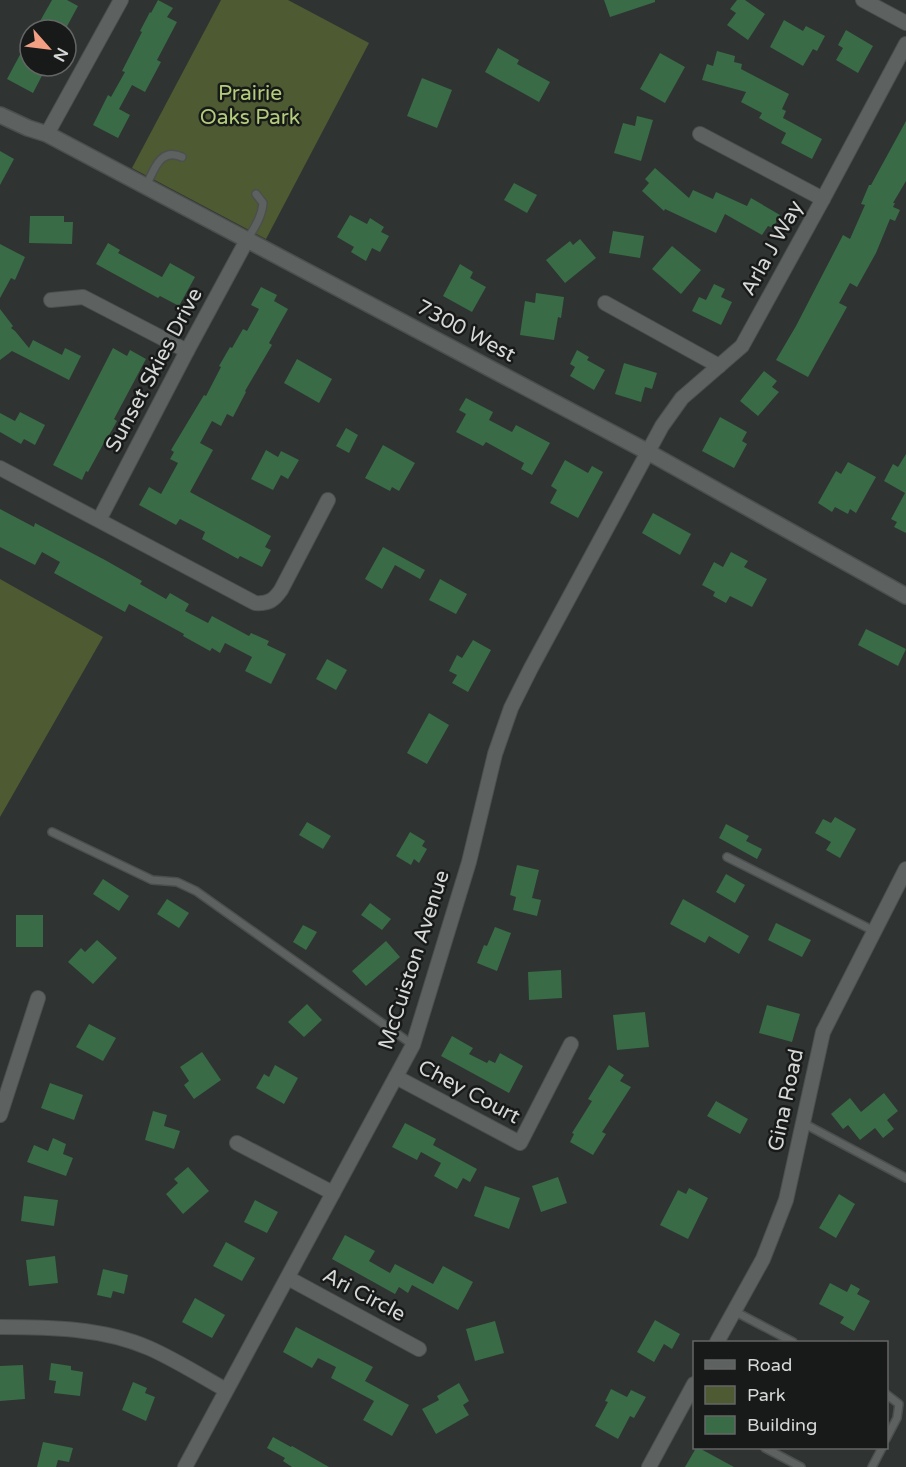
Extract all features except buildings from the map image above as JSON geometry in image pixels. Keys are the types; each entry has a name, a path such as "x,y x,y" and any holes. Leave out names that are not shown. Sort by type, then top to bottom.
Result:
{"street":[{"path":"47,134 120,0"},
{"path":"863,0 906,23"},
{"name":"Arla J Way","path":"648,453 662,426 682,398 742,346 906,44"},
{"name":"7300 West","path":"0,115 47,134 648,453 906,597"},
{"path":"700,134 823,199"},
{"name":"Sunset Skies Drive","path":"99,520 247,240"},
{"path":"51,300 83,297 187,351"},
{"path":"605,303 719,366"},
{"name":"McCuiston Avenue","path":"185,1467 413,1045 469,862 495,754 511,708 648,453"},
{"path":"0,468 255,603 264,604 271,602 281,590 328,500"},
{"name":"Gina Road","path":"718,1341 763,1259 786,1200 823,1032 906,869"},
{"path":"0,1115 38,998"},
{"name":"Chey Court","path":"396,1077 520,1143 571,1044"},
{"path":"237,1143 333,1193"},
{"name":"Ari Circle","path":"288,1278 419,1349"},
{"path":"0,1328 52,1328 107,1335 126,1340 149,1348 226,1390"},
{"path":"649,1467 689,1405 693,1388"}],"lane":[{"path":"146,186 156,165 165,155 176,154 182,157"},
{"path":"247,240 260,219 262,210 263,203 256,194"},
{"path":"52,832 152,880 177,882 196,891 413,1045"},
{"path":"726,857 874,931"},
{"path":"803,1123 906,1178"},
{"path":"734,1311 790,1341"},
{"path":"888,1396 899,1404 897,1418 888,1435"},
{"path":"767,1449 801,1467"},
{"path":"872,1467 881,1449"}],"green space":[{"name":"Prairie Oaks Park","path":"221,0 288,0 369,43 266,239 132,168"},
{"path":"0,579 103,637 0,817"}]}
